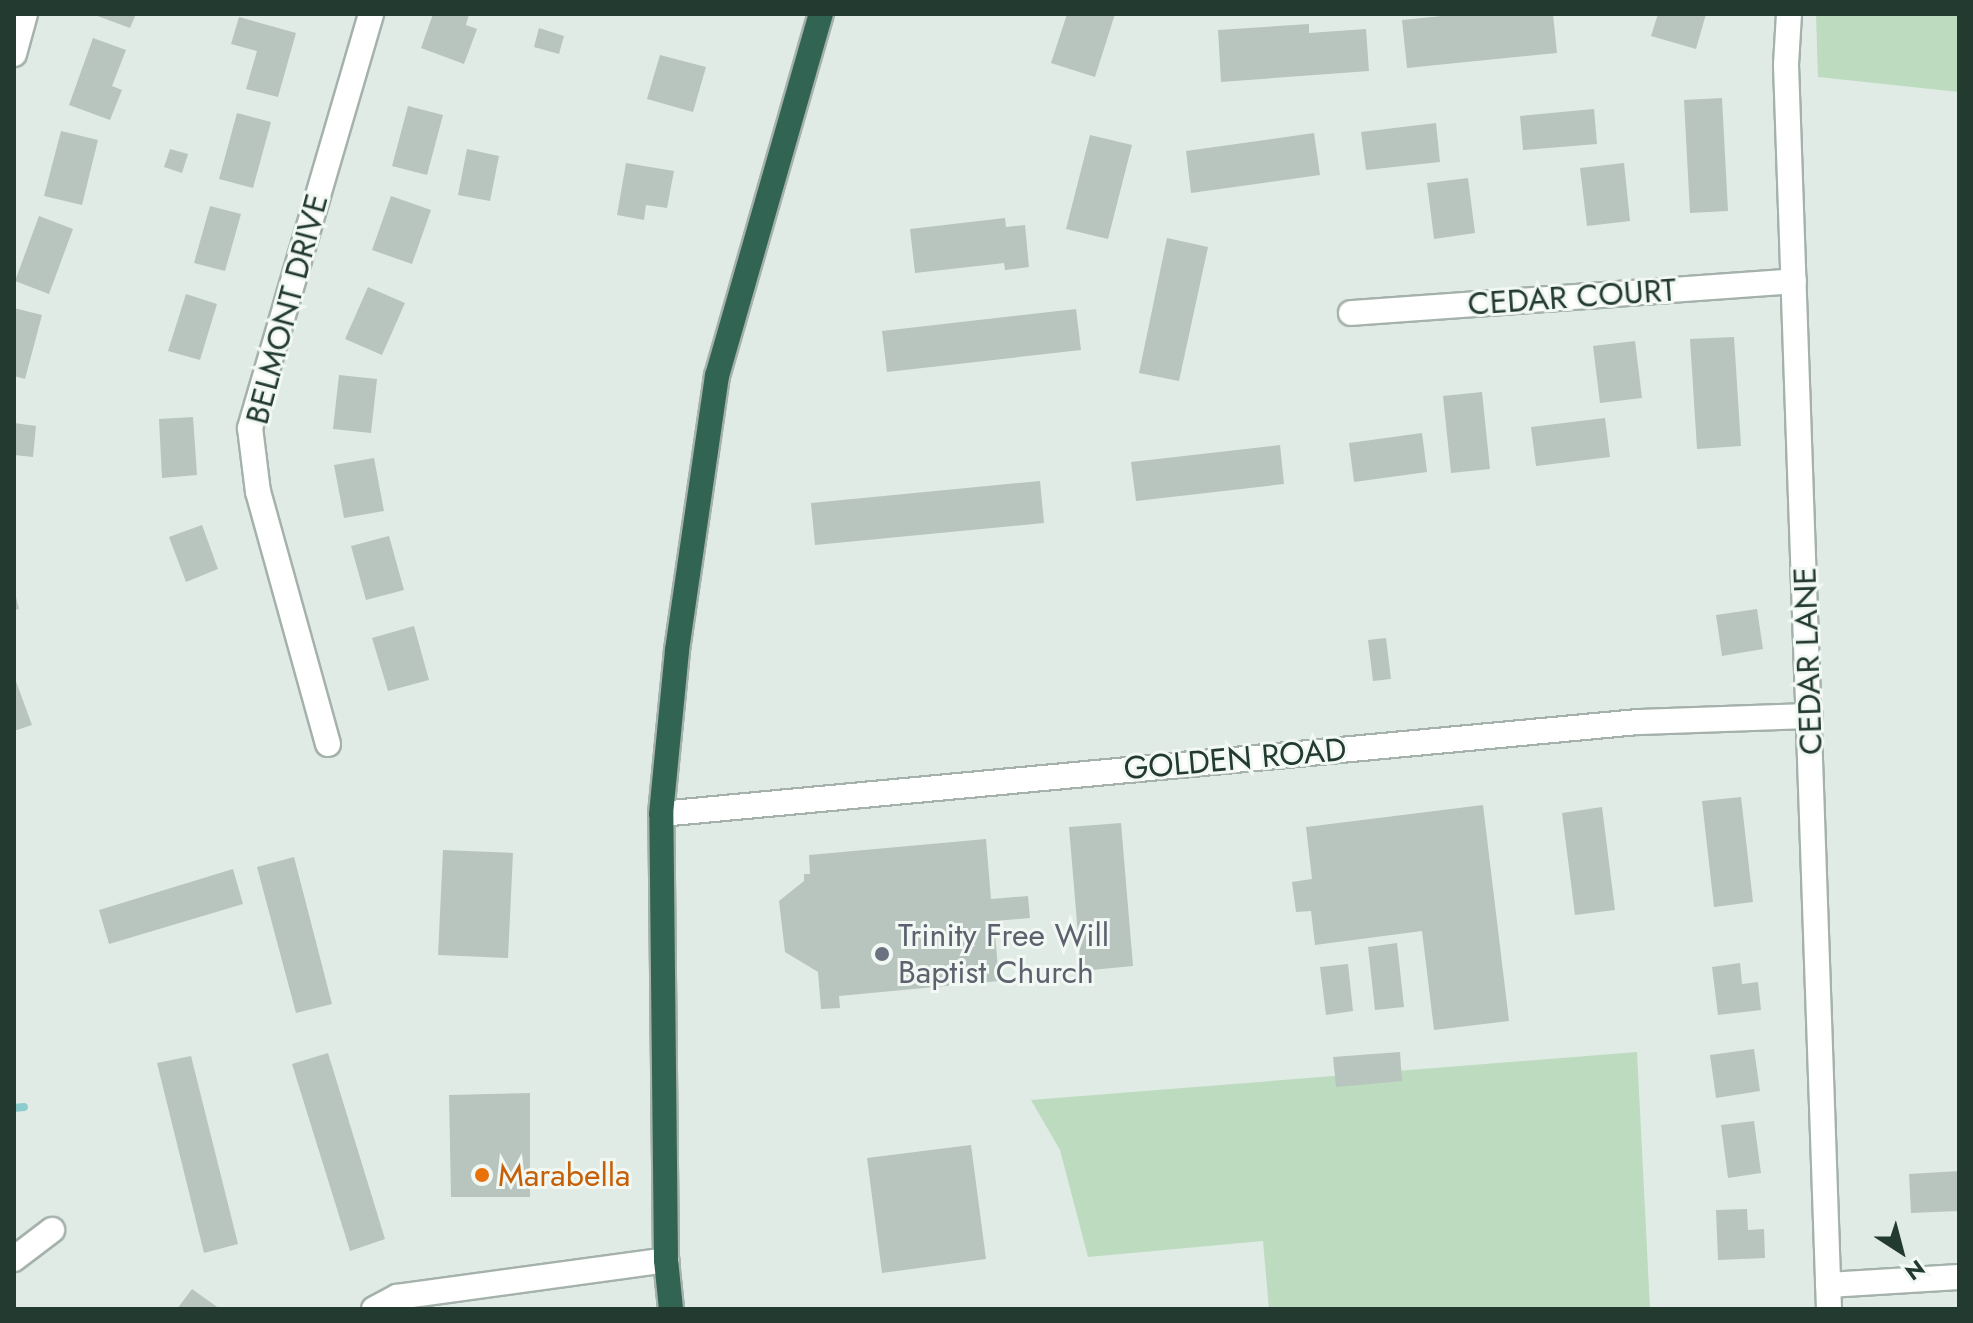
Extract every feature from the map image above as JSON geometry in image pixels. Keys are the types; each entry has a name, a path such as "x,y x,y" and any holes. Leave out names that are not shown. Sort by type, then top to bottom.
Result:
{"highway":[{"path":"671,1309 666,1260 661,814 677,650 717,376 821,14"}],"street":[{"path":"14,54 25,14"},
{"name":"BELMONT DRIVE","path":"328,744 258,492 250,428 371,14"},
{"name":"CEDAR LANE","path":"1789,14 1786,65 1828,1297"},
{"name":"CEDAR COURT","path":"1351,313 1794,281"},
{"name":"GOLDEN ROAD","path":"661,814 1638,722 1810,716"},
{"path":"14,1259 52,1230"},
{"path":"374,1309 397,1297 666,1260"},
{"path":"1828,1297 1959,1277"}],"green space":[{"path":"1816,14 1959,14 1959,92 1818,77"},
{"path":"1637,1052 1650,1309 1269,1309 1263,1241 1088,1257 1060,1150 1031,1100"}],"building":[{"path":"92,14 136,14 130,28"},
{"path":"433,14 469,14 466,25 477,29 464,64 421,48"},
{"path":"1067,14 1115,14 1095,77 1051,63"},
{"path":"1462,14 1553,14 1557,53 1407,68 1402,20"},
{"path":"1658,14 1706,14 1696,49 1651,36"},
{"path":"239,17 296,33 278,97 246,89 257,51 231,44"},
{"path":"1309,24 1309,33 1366,29 1369,71 1221,82 1218,30"},
{"path":"539,28 564,36 559,54 534,47"},
{"path":"93,38 126,50 112,86 122,90 110,120 69,105"},
{"path":"660,55 706,67 693,112 647,99"},
{"path":"1722,98 1728,211 1690,213 1684,100"},
{"path":"408,106 443,115 427,175 392,166"},
{"path":"1594,109 1597,144 1523,150 1520,116"},
{"path":"237,113 271,122 253,188 219,179"},
{"path":"1436,123 1440,162 1366,170 1361,132"},
{"path":"61,131 98,140 82,205 44,196"},
{"path":"1314,133 1320,175 1191,193 1186,151"},
{"path":"1090,135 1132,145 1108,239 1066,229"},
{"path":"170,149 188,154 182,173 164,167"},
{"path":"467,149 499,156 490,201 458,195"},
{"path":"626,163 674,171 667,208 646,205 644,220 617,215"},
{"path":"1624,163 1630,221 1587,226 1580,168"},
{"path":"1468,178 1475,233 1434,239 1427,183"},
{"path":"391,196 431,210 412,264 372,250"},
{"path":"210,206 241,214 225,271 194,263"},
{"path":"39,216 73,229 49,294 15,281"},
{"path":"1005,218 1006,227 1025,225 1029,267 1005,270 1004,263 915,273 910,229"},
{"path":"1167,238 1208,247 1179,381 1139,373"},
{"path":"368,287 405,303 382,355 345,339"},
{"path":"186,294 217,304 200,360 168,351"},
{"path":"14,308 42,315 25,379 14,376"},
{"path":"1076,309 1081,350 887,372 882,331"},
{"path":"1734,337 1741,446 1697,449 1690,339"},
{"path":"1635,341 1642,398 1600,403 1593,346"},
{"path":"339,375 377,379 371,433 333,429"},
{"path":"1482,392 1490,469 1451,473 1443,396"},
{"path":"193,417 197,475 162,478 159,419"},
{"path":"1605,418 1610,457 1536,466 1531,427"},
{"path":"14,423 36,426 33,457 14,455"},
{"path":"1422,433 1427,472 1354,482 1349,443"},
{"path":"1280,445 1284,484 1136,501 1131,462"},
{"path":"374,458 384,511 344,518 334,465"},
{"path":"1040,481 1044,523 815,545 811,503"},
{"path":"202,525 218,569 186,582 169,537"},
{"path":"389,536 404,590 366,600 351,546"},
{"path":"14,589 19,609 14,610"},
{"path":"1757,609 1763,649 1722,656 1716,615"},
{"path":"414,626 429,680 388,691 372,638"},
{"path":"1386,638 1391,679 1373,681 1368,640"},
{"path":"14,676 32,725 14,731"},
{"path":"1741,797 1753,902 1714,907 1702,801"},
{"path":"1483,805 1509,1021 1434,1030 1422,931 1315,945 1311,911 1296,912 1292,882 1312,879 1306,827"},
{"path":"1602,807 1615,910 1575,915 1562,813"},
{"path":"1121,823 1133,966 1081,971 1069,827"},
{"path":"986,839 991,899 1028,896 1030,918 994,921 999,981 839,996 840,1008 821,1009 818,972 785,952 779,901 804,881 804,874 810,874 809,855"},
{"path":"443,850 513,853 508,958 438,955"},
{"path":"294,857 332,1004 296,1013 257,867"},
{"path":"233,869 243,904 109,944 99,910"},
{"path":"1397,943 1404,1007 1375,1010 1368,947"},
{"path":"1740,963 1742,984 1758,982 1761,1010 1718,1015 1712,967"},
{"path":"1348,964 1353,1011 1326,1015 1320,967"},
{"path":"1754,1049 1760,1091 1716,1098 1710,1055"},
{"path":"1400,1052 1402,1081 1336,1087 1333,1057"},
{"path":"328,1053 385,1239 350,1251 292,1064"},
{"path":"191,1056 238,1244 204,1253 157,1063"},
{"path":"530,1093 530,1197 451,1197 449,1095"},
{"path":"1754,1121 1761,1173 1728,1178 1721,1125"},
{"path":"971,1145 986,1259 882,1273 867,1158"},
{"path":"1959,1171 1959,1211 1911,1213 1909,1174"},
{"path":"1747,1209 1748,1230 1764,1229 1765,1258 1718,1260 1716,1210"},
{"path":"192,1289 220,1309 177,1309"}],"waterway":[{"path":"14,1108 24,1107"}],"place":[{"name":"Trinity Free Will Baptist Church","path":"882,954"},
{"name":"Marabella","path":"482,1175"}]}
